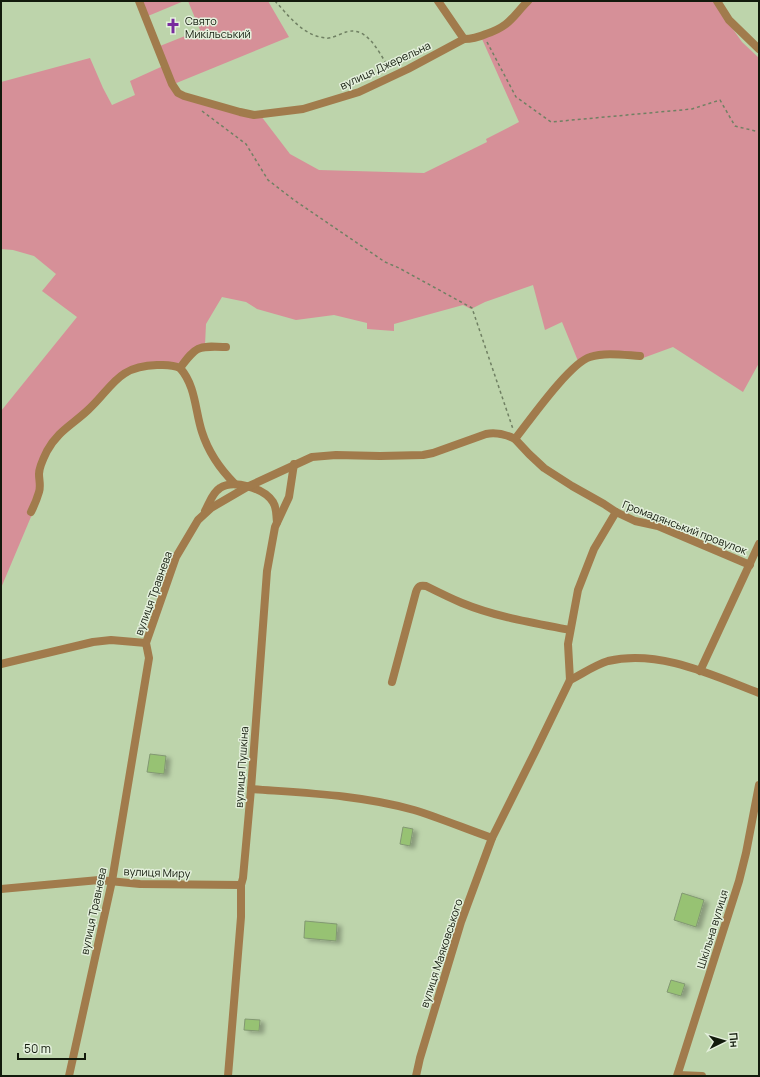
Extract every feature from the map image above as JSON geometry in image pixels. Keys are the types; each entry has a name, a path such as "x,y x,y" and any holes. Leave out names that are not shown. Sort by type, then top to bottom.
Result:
{"street":[{"name":"вулиця Джерельна","path":"139,1 172,84 178,92 184,96 254,115 303,109 359,92 464,38 470,39 499,30 505,26 528,1"},
{"path":"438,1 464,38"},
{"path":"717,1 729,20 759,49"},
{"path":"180,368 196,349 206,346 226,347"},
{"path":"515,439 559,384 584,359 599,355 640,356"},
{"path":"31,512 39,492 39,472 46,452 55,438 89,409 124,373 148,365 170,365 180,368 186,374 190,382 202,433 224,473 235,484"},
{"name":"вулиця Травнева","path":"69,1076 112,881 149,658 146,643 176,557 198,520 211,508 246,487 294,464 312,458 336,455 423,455 433,453 493,432 505,433 515,439"},
{"name":"Громадянський провулок","path":"515,439 544,468 616,512 635,521 658,526 750,565"},
{"name":"вулиця Пушкіна","path":"228,1076 241,917 241,885 243,878 251,789 267,571 271,543 277,523 285,509 289,497 294,464"},
{"path":"202,515 215,492 220,487 235,484 258,490 266,494 276,508 277,523"},
{"name":"вулиця Маяковського","path":"416,1076 420,1058 461,922 492,838 570,680 568,644 578,590 594,549 616,512"},
{"name":"Громадянський провулок","path":"700,671 759,544"},
{"path":"392,682 416,592 418,587 422,585 475,608 570,630"},
{"path":"1,664 93,642 111,640 146,643"},
{"path":"570,680 607,662 616,660 656,660 700,671 759,693"},
{"name":"Шкільна вулиця","path":"678,1075 739,881 759,785"},
{"path":"251,789 339,796 395,806 414,810 492,838"},
{"name":"вулиця Миру","path":"1,889 99,880 140,884 241,885"},
{"path":"678,1075 702,1076"}],"path":[{"path":"275,1 307,33 327,38 351,30 365,34 376,47 386,63 408,68"},
{"path":"483,35 516,97 551,122 692,109 720,100 735,126 759,132"},
{"path":"199,108 246,144 268,180 294,200 385,262 399,268 472,308 515,439"}],"shaded area":[{"path":"141,1 184,1 148,16"},
{"path":"188,1 268,1 289,37 174,84 160,46 200,30"},
{"path":"525,1 713,1 742,42 759,58 759,363 743,392 673,347 643,358 640,354 578,361 562,322 545,330 533,285 485,302 471,309 463,305 394,324 394,331 367,329 367,323 334,315 296,320 257,309 246,302 222,297 206,324 205,345 183,359 174,367 148,367 125,374 56,439 43,466 41,493 1,588 1,411 77,317 42,291 56,274 34,256 13,250 1,249 1,82 90,58 112,105 135,95 130,81 163,66 176,94 261,116 290,154 319,170 424,173 487,142 486,139 519,122 482,39 498,29"}],"building":[{"path":"150,754 166,756 164,774 147,772"},
{"path":"403,827 413,829 410,846 400,844"},
{"path":"682,893 704,900 696,927 674,920"},
{"path":"305,921 337,924 336,941 304,938"},
{"path":"671,980 685,984 681,996 667,992"},
{"path":"245,1019 260,1020 259,1031 244,1030"}],"place":[{"name":"Свято Микільський","path":"173,26"}]}
